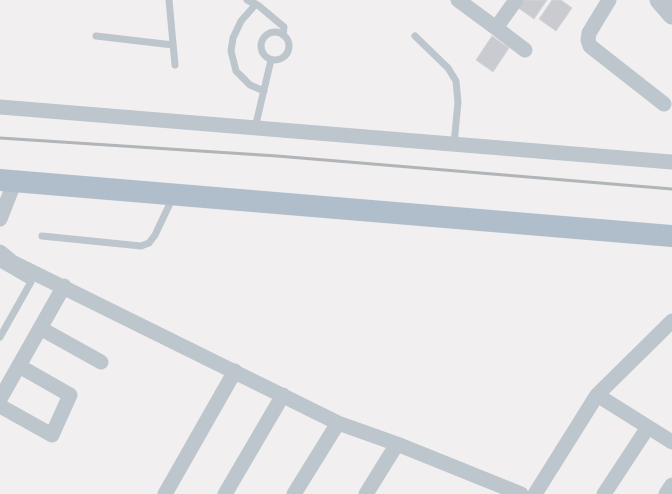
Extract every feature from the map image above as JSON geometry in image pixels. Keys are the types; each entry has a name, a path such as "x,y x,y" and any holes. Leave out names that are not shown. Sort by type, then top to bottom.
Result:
{"main road":[{"path":"7,181 672,236"}],"street":[{"path":"458,0 525,50"},
{"path":"496,28 516,0"},
{"path":"608,0 589,33 588,40 590,46 664,104"},
{"path":"659,0 672,15"},
{"path":"0,107 672,162"},
{"path":"0,219 7,181"},
{"path":"0,252 12,262 64,286 338,423 397,444 521,494"},
{"path":"0,399 64,286"},
{"path":"535,494 597,395 672,321"},
{"path":"40,328 101,362"},
{"path":"0,406 52,435 70,395 19,366"},
{"path":"165,494 235,371"},
{"path":"225,494 283,395"},
{"path":"597,395 672,442"},
{"path":"294,494 338,423"},
{"path":"604,494 648,427"},
{"path":"366,494 397,444"},
{"path":"666,494 672,485"}],"lane":[{"path":"169,0 175,65"},
{"path":"247,0 256,4 284,27 283,35 289,44 288,52 282,59 271,60 262,52 261,43 267,35 271,33 283,35"},
{"path":"256,4 241,21 233,38 231,50 236,71 250,85 264,91"},
{"path":"96,36 173,45"},
{"path":"415,36 448,68 456,81 458,102 454,144"},
{"path":"255,128 271,60"},
{"path":"42,236 141,246 149,243 155,235 174,195"},
{"path":"0,264 31,282 2,328 0,336"}],"building":[{"path":"522,0 547,0 534,19 517,7"},
{"path":"552,0 561,0 572,8 556,31 539,19"},
{"path":"492,36 509,48 493,72 476,60"}],"railway":[{"path":"0,138 277,156 672,189"}]}
